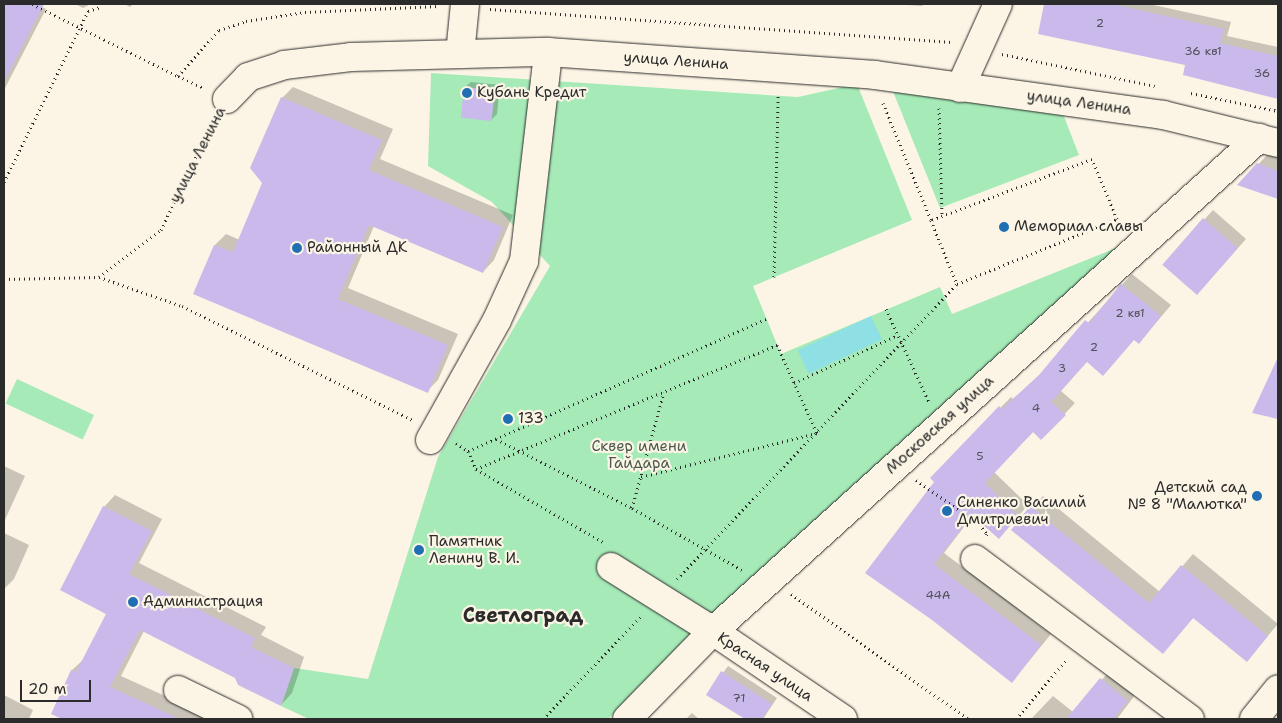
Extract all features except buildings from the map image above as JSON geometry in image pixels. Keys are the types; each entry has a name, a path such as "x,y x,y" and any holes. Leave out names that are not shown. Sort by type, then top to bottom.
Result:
{"street":[{"path":"460,54 465,4"},
{"path":"960,88 998,4"},
{"path":"432,435 497,320 524,261 548,52"},
{"name":"улица Ленина","path":"227,99 248,77 284,65 351,57 548,52 872,75 1163,115 1268,140"},
{"name":"Московская улица","path":"627,719 713,631 767,581 940,425 1268,140"},
{"path":"975,559 1190,719"},
{"name":"Красная улица","path":"611,567 660,596 843,719"},
{"path":"1254,719 1278,688"},
{"path":"178,690 238,719"}],"path":[{"path":"4,182 88,11 100,7"},
{"path":"872,75 957,284"},
{"path":"774,277 778,95"},
{"name":"улица Ленина","path":"100,278 160,230 220,107 227,99"},
{"path":"544,719 957,284 1117,220 1092,159 931,220"},
{"path":"4,279 100,278 182,306 432,435 468,451 476,469 777,345 817,433"},
{"path":"886,309 940,425"},
{"path":"468,451 766,319"},
{"path":"794,383 898,336"},
{"path":"632,508 664,392"},
{"path":"640,477 817,433"},
{"path":"496,439 632,508 706,550 786,591 968,719"},
{"path":"912,478 958,508 987,534 972,556 975,559"},
{"path":"1016,719 1084,640"}],"green space":[{"name":"Сквер имени Гайдара","path":"431,73 798,97 857,84 912,220 753,286 781,354 940,287 952,314 1121,246 608,719 309,719 281,706 294,668 368,679 438,457 550,266 492,202 428,166"},
{"path":"890,84 1061,109 1079,155 940,208"},
{"path":"17,379 94,415 83,439 6,403"}],"water":[{"path":"871,316 882,340 809,374 798,350"}],"place":[{"name":"Кубань Кредит","path":"467,93"},
{"name":"Мемориал славы","path":"1004,227"},
{"name":"Районный ДК","path":"297,248"},
{"name":"133","path":"508,419"},
{"name":"Детский сад № 8 \"Малютка\"","path":"1257,496"},
{"name":"Синенко Василий Дмитриевич","path":"947,511"},
{"name":"Памятник Ленину В. И.","path":"419,550"},
{"name":"Администрация","path":"133,602"}],"district":[{"name":"Светлоград","path":"523,615"}]}
